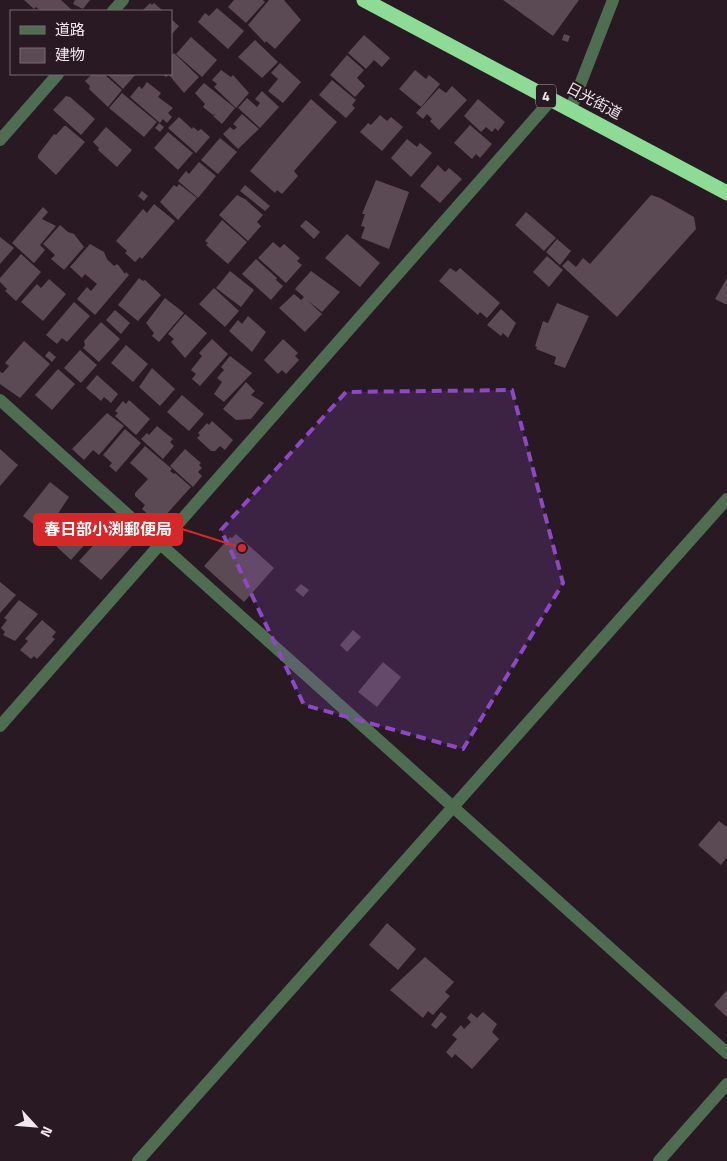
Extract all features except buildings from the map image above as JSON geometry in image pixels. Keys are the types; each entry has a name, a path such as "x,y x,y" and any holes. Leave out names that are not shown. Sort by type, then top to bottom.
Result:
{"highway":[{"name":"日光街道","path":"364,0 727,193"}],"street":[{"path":"114,10 123,0"},
{"path":"570,108 613,0"},
{"path":"0,140 57,75"},
{"path":"0,726 552,99"},
{"path":"0,400 727,1053"},
{"path":"138,1161 727,499"},
{"path":"658,1161 727,1084"}],"highlighted area":[{"path":"512,390 563,583 463,749 304,705 221,530 346,392"}],"place":[{"name":"春日部小渕郵便局","path":"242,548"}]}
